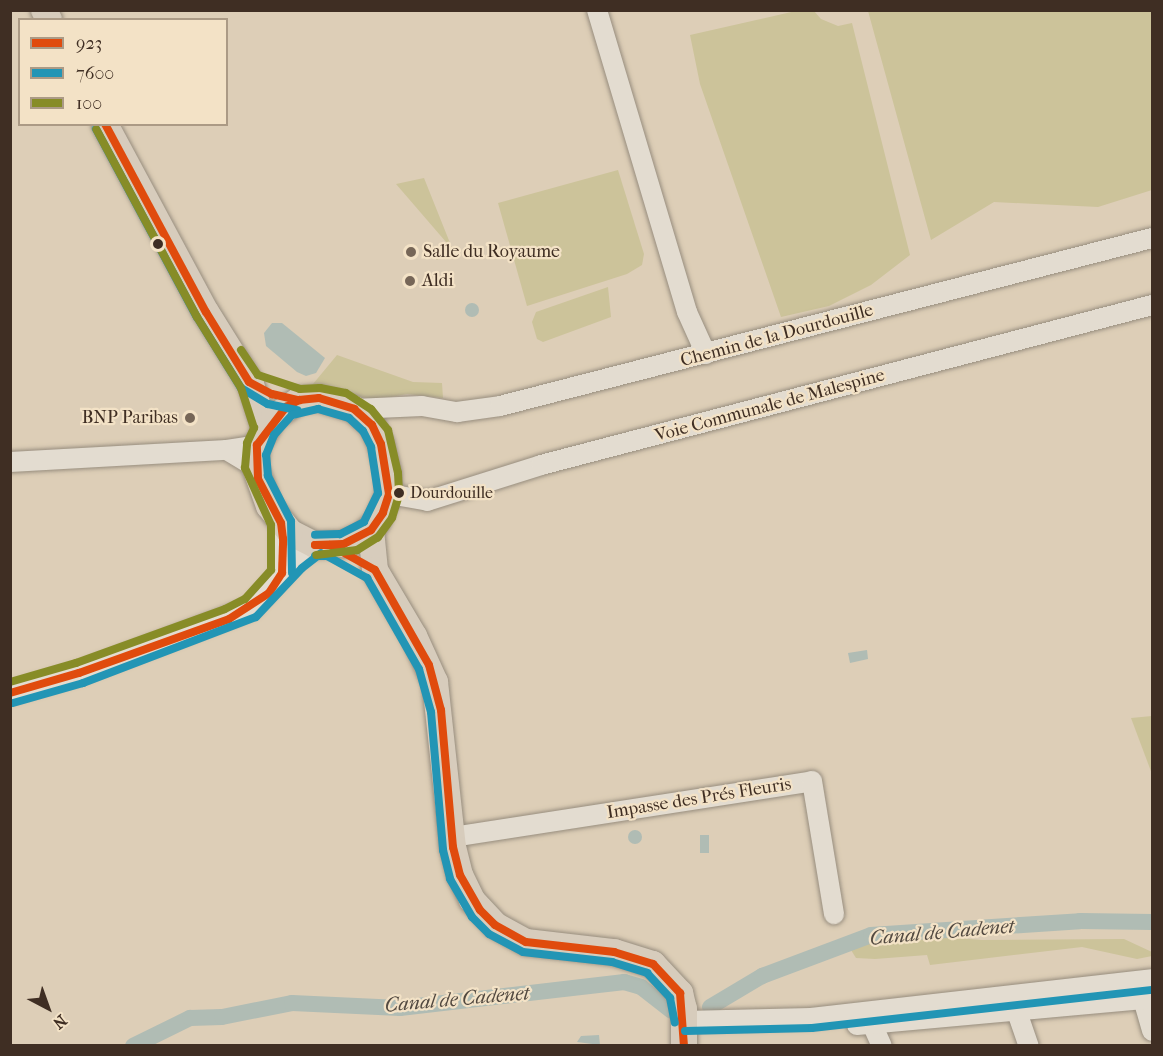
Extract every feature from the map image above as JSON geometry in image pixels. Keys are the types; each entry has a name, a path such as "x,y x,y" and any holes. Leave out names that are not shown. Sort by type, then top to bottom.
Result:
{"main road":[{"path":"106,126 206,312 251,384 269,506 281,523 297,538 322,545 375,570"},
{"path":"251,384 299,400 329,399 354,409 378,434 389,494 383,513 371,530 353,540 322,545"},
{"path":"259,447 286,407 299,400"},
{"path":"371,530 375,570 414,636 435,682 452,837 466,889 495,925 538,946 614,952 653,964 680,993 685,1033"}],"street":[{"path":"597,10 687,312 706,354"},
{"name":"Chemin de la Dourdouille","path":"354,409 422,406 457,412 500,406 1152,238"},
{"name":"Voie Communale de Malespine","path":"389,494 427,501 541,465 1152,305"},
{"path":"378,434 399,407"},
{"path":"10,462 259,447"},
{"path":"281,523 282,573"},
{"path":"10,693 79,673 229,619 260,601 282,573 322,545"},
{"name":"Impasse des Prés Fleuris","path":"452,837 812,781 834,914"},
{"path":"685,1033 1152,979"},
{"path":"811,1018 834,1028 1148,999 1152,1031"},
{"path":"1017,1012 1029,1046"},
{"path":"872,1024 882,1046"}],"shaded area":[{"path":"800,10 814,11 821,19 838,26 852,23 910,255 871,285 829,306 781,317 700,84 690,35"},
{"path":"868,11 1152,11 1152,190 1098,207 994,202 931,240"},
{"path":"618,170 644,254 642,265 627,274 527,306 498,203"},
{"path":"424,178 454,253 437,260 433,255 446,242 396,184"},
{"path":"608,287 611,317 543,342 537,339 532,322 536,312"},
{"path":"469,303 475,303 479,310 475,317 469,317 465,313 465,307"},
{"path":"272,323 282,323 325,358 316,373 306,376 297,372 266,346 264,333"},
{"path":"337,355 413,382 442,383 443,398 407,394 375,400 313,384"},
{"path":"867,650 868,659 850,663 848,653"},
{"path":"1152,716 1152,774 1131,718"},
{"path":"632,830 638,830 642,837 638,844 632,844 628,840 628,834"},
{"path":"700,835 709,835 709,853 700,853"},
{"path":"932,936 982,940 1124,939 1152,952 1152,956 1137,959 1082,947 930,965 927,955 875,959 856,958 851,950 868,944"},
{"path":"599,1035 600,1045 577,1042 581,1036"}],"waterway":[{"name":"Canal de Cadenet","path":"710,1007 762,976 871,935 1080,921 1152,922"},
{"name":"Canal de Cadenet","path":"133,1046 190,1018 222,1017 292,1003 400,1008 624,982 641,987 672,1011"}],"transit line":[{"name":"923","path":"106,126 206,312 249,382 272,394 299,400"},
{"name":"7600","path":"96,129 197,317 241,388 268,404 297,410"},
{"name":"100","path":"10,682 76,663 225,609 245,599 271,570 271,525 245,468 247,443 254,428 241,388 197,317 96,129"},
{"name":"100","path":"241,350 258,375 300,389 320,388 346,393 371,409 388,430 398,473 399,495 392,518 378,537 357,550 316,555"},
{"name":"923","path":"10,693 79,673 229,619 269,593 282,573 283,539 281,523 258,479 257,445 286,407 299,400 319,398 354,409 372,425 381,444 389,494 383,513 371,530 343,544 315,545"},
{"name":"7600","path":"292,573 291,521 268,476 266,455 274,435 292,415 318,409 349,418 363,431 371,447 378,493 364,522 340,534 315,535"},
{"name":"923","path":"315,545 330,545 375,570 429,665 441,710 453,847 460,875 480,910 495,925 526,942 614,952 653,964 680,993 684,1046"},
{"name":"7600","path":"13,703 83,683 256,617 302,568 321,553"},
{"name":"7600","path":"315,556 327,556 367,578 419,669 431,712 443,850 450,879 472,917 489,934 523,952 612,962 647,973 670,998 675,1023"},
{"name":"7600","path":"685,1031 812,1028 1152,990"}],"place":[{"name":"Salle du Royaume","path":"411,252"},
{"name":"Aldi","path":"410,281"},
{"name":"BNP Paribas","path":"190,418"},
{"name":"Dourdouille","path":"399,493"}]}
